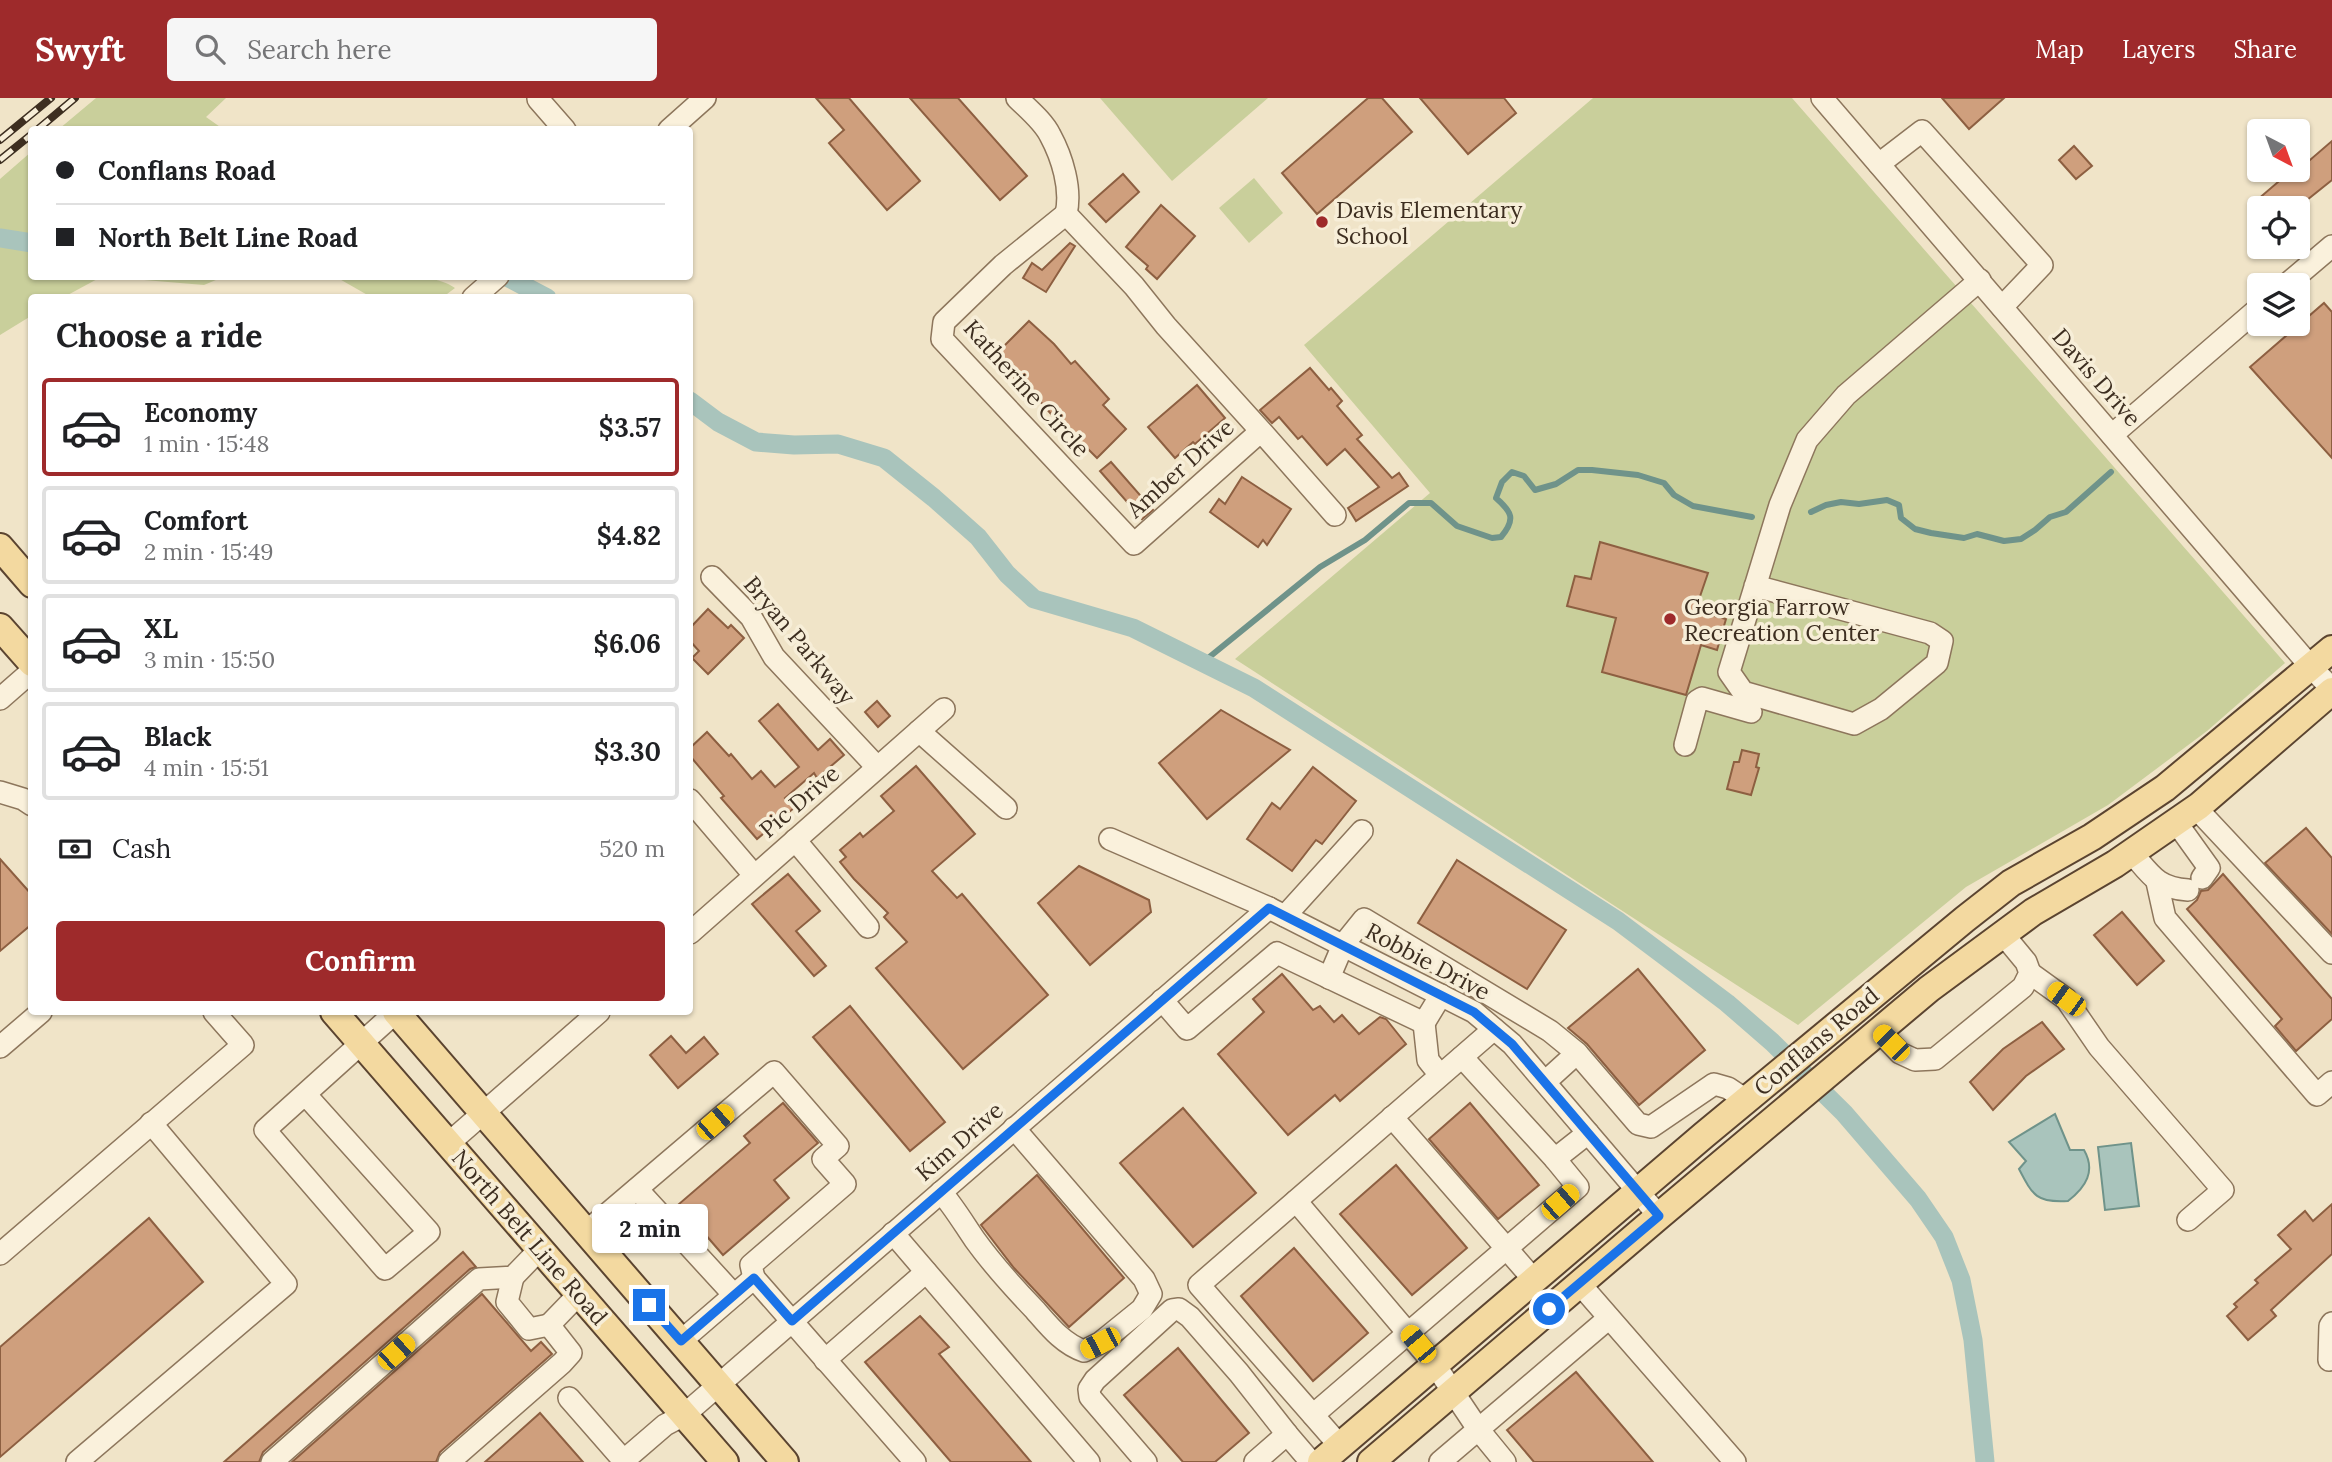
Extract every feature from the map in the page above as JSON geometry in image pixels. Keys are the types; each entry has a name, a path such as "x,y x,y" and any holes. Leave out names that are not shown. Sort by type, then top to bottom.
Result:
{"main road":[{"path":"0,547 28,579"},
{"path":"0,627 28,658"},
{"name":"Conflans Road","path":"1330,1454 1836,1024 1980,907 2011,883 2092,837 2165,788 2332,649"},
{"name":"Conflans Road","path":"1371,1462 1928,989 2033,912 2132,853 2186,815 2332,690"},
{"path":"1980,907 2002,933"},
{"name":"North Belt Line Road","path":"399,1015 785,1462"},
{"name":"North Belt Line Road","path":"350,1022 449,1143 725,1462"}],"street":[{"path":"674,126 705,98"},
{"path":"1017,98 1050,133 1062,164 1069,201 1066,214 1134,286 1335,515"},
{"name":"Davis Drive","path":"1822,98 2332,690"},
{"path":"538,99 562,126"},
{"path":"1879,164 1922,131 2042,265 2003,307"},
{"name":"Katherine Circle","path":"1066,214 1003,265 944,321 942,339 1134,544"},
{"path":"2300,273 2332,246"},
{"path":"478,294 493,280"},
{"path":"1755,586 1930,633 1942,641 1937,663 1881,709 1854,724 1743,692 1729,672 1755,586 1780,505 1807,440 1846,395 1980,280"},
{"path":"2112,435 2247,319"},
{"name":"Amber Drive","path":"1134,544 1261,430"},
{"name":"Bryan Parkway","path":"712,577 751,617 774,657 877,768"},
{"path":"0,699 28,674"},
{"path":"1685,745 1697,701 1702,698 1751,712"},
{"name":"Pic Drive","path":"693,930 944,709"},
{"path":"919,730 1006,808"},
{"path":"0,792 28,802"},
{"path":"693,804 754,875"},
{"path":"2132,853 2157,882 2173,889 2195,884 2209,868 2186,815"},
{"path":"2186,815 2332,953"},
{"name":"Kim Drive","path":"623,1461 665,1425 684,1415 1210,958 1277,912 1362,831"},
{"name":"Robbie Drive","path":"1110,839 1277,912 1474,1012 1512,1044 1659,1216"},
{"path":"794,840 868,926"},
{"path":"2157,882 2165,918 2242,1010 2317,1095 2332,1082"},
{"path":"1329,978 1343,945 1364,919 1550,1031 1577,1054 1637,1124 1651,1127 1714,1084 1752,1095"},
{"path":"2002,933 2026,962 2030,973 2066,999 2099,1047 2223,1190 2188,1220"},
{"path":"1162,1000 1187,1029 1277,953 1424,1023"},
{"path":"1210,958 1236,987"},
{"path":"1871,1039 1915,1060 1935,1059 2024,987 2030,973"},
{"path":"1440,1075 1428,1060 1424,1023 1441,995"},
{"path":"0,1047 37,1015"},
{"path":"0,1254 243,1045 217,1015"},
{"path":"306,1094 429,1232 385,1269 265,1130 306,1094 350,1022 382,1015"},
{"path":"449,1143 596,1015"},
{"path":"1512,1044 1535,1021"},
{"path":"1330,1454 1313,1415 1199,1285 1494,1028"},
{"path":"1545,1082 1577,1054"},
{"path":"1313,1415 1578,1187 1462,1057"},
{"path":"586,1232 774,1072 838,1146 823,1159 845,1184 751,1265 754,1278 915,1462"},
{"path":"1392,1118 1534,1280"},
{"path":"77,1462 286,1284 151,1123"},
{"path":"941,1192 1016,1290 1056,1333 1074,1348 1084,1352 1100,1343 1142,1309 1151,1294 1144,1279 1014,1128"},
{"path":"1555,1159 1588,1133"},
{"path":"637,1189 734,1295"},
{"path":"1296,1201 1435,1365 1478,1429 1505,1462"},
{"path":"893,1233 1089,1462"},
{"path":"540,1249 513,1277 507,1302 529,1329 548,1325 579,1294"},
{"path":"825,1360 926,1272"},
{"path":"272,1462 479,1279 513,1277"},
{"path":"681,1341 754,1278"},
{"path":"1579,1283 1735,1462"},
{"path":"1146,1462 1090,1397 1089,1389 1095,1380 1172,1310 1179,1309 1190,1317 1239,1373 1311,1462"},
{"path":"1440,1462 1609,1318"},
{"path":"2329,1360 2332,1323"},
{"path":"449,1462 571,1353 548,1325"},
{"path":"569,1398 623,1461"},
{"path":"1255,1462 1287,1434"}],"green space":[{"path":"96,98 226,98 206,117 219,126 63,126"},
{"path":"1100,98 1268,98 1172,181"},
{"path":"1593,98 1792,98 2285,663 2207,731 2108,805 1966,887 1798,1025 1235,659 1430,493 1304,345"},
{"path":"28,155 28,280 95,280 70,294 28,294 28,318 0,335 0,179"},
{"path":"1254,178 1283,213 1249,243 1219,208"},
{"path":"144,280 216,280 204,285"},
{"path":"341,280 435,280 455,288 447,294 366,294"}],"water":[{"path":"2055,1114 2070,1150 2084,1150 2089,1165 2084,1184 2068,1201 2049,1201 2032,1192 2019,1169 2026,1161 2009,1142"},
{"path":"2131,1143 2139,1206 2105,1210 2098,1147"}],"building":[{"path":"816,98 849,98 920,181 887,210 829,143 844,130"},
{"path":"910,98 958,98 1027,176 1000,200"},
{"path":"1368,98 1382,98 1412,132 1317,214 1282,173"},
{"path":"1420,98 1504,98 1516,113 1468,154"},
{"path":"1942,98 2004,98 1969,129"},
{"path":"2332,141 2332,180 2310,198 2262,196 2278,182 2310,182 2310,160"},
{"path":"2074,146 2092,166 2076,179 2059,160"},
{"path":"1123,174 1139,192 1106,222 1089,204"},
{"path":"1161,205 1195,236 1157,279 1146,269 1148,266 1126,247"},
{"path":"1070,243 1075,246 1046,292 1023,278 1032,263 1042,270"},
{"path":"2324,303 2332,312 2332,458 2250,367 2286,336 2310,336 2310,315"},
{"path":"1029,321 1071,364 1075,361 1109,399 1103,405 1126,429 1097,458 1073,434 1071,437 1026,385 1023,388 995,355"},
{"path":"1310,368 1342,401 1337,406 1362,435 1357,439 1392,478 1399,473 1408,486 1356,521 1348,508 1379,487 1345,449 1327,465 1302,436 1298,439 1279,417 1272,423 1260,410"},
{"path":"1197,385 1225,418 1175,458 1148,427"},
{"path":"1111,462 1153,510 1142,519 1100,471"},
{"path":"1242,477 1291,509 1267,545 1263,540 1258,547 1210,512 1219,499 1225,504"},
{"name":"Georgia Farrow Recreation Center","path":"1600,542 1708,573 1695,611 1726,619 1717,650 1701,645 1686,695 1602,672 1616,618 1567,606 1575,576 1591,579"},
{"path":"708,609 728,628 731,625 744,638 708,674 693,659 699,651 693,644 693,625"},
{"path":"877,701 890,716 878,727 865,712"},
{"path":"778,704 818,750 830,739 844,755 817,778 814,773 785,798 794,808 757,839 721,798 724,796 693,760 693,745 707,732 729,756 731,754 752,779 761,771 775,787 799,767 759,721"},
{"path":"1221,710 1290,750 1207,819 1159,763"},
{"path":"1742,750 1759,754 1756,767 1759,768 1751,795 1727,789 1734,762 1739,762"},
{"path":"916,766 975,834 932,871 957,898 962,894 1048,995 963,1069 876,968 907,942 884,917 888,913 840,862 846,857 840,850 860,833 863,837 894,811 881,796"},
{"path":"1313,767 1356,801 1322,844 1316,840 1292,871 1247,839 1272,803 1280,809"},
{"path":"2306,828 2332,858 2332,934 2265,863"},
{"path":"0,859 28,890 28,927 0,951"},
{"path":"1457,860 1566,930 1527,989 1418,923"},
{"path":"1079,866 1149,900 1151,912 1090,965 1038,903"},
{"path":"788,874 820,911 796,931 826,966 814,976 752,904"},
{"path":"2223,874 2332,999 2332,1019 2296,1051 2275,1026 2282,1019 2187,909 2197,900 2201,891 2208,890"},
{"path":"2122,912 2164,961 2137,985 2094,935"},
{"path":"1638,969 1705,1050 1639,1105 1587,1044 1568,1028"},
{"path":"1282,974 1313,1010 1320,1006 1334,1022 1342,1015 1359,1034 1380,1017 1386,1019 1406,1044 1340,1101 1335,1095 1288,1135 1218,1054 1264,1012 1253,999"},
{"path":"850,1006 945,1122 910,1151 813,1037"},
{"path":"2042,1022 2064,1049 2026,1076 1993,1110 1970,1082 2003,1049"},
{"path":"671,1036 686,1053 704,1037 718,1054 678,1088 650,1055"},
{"path":"783,1103 818,1143 774,1180 789,1198 723,1255 679,1204 750,1143 744,1136"},
{"path":"1470,1103 1539,1185 1498,1219 1429,1139"},
{"path":"1183,1108 1256,1193 1193,1247 1120,1163"},
{"path":"1396,1165 1467,1248 1412,1295 1340,1214"},
{"path":"1037,1175 1124,1278 1069,1327 1014,1268 981,1225"},
{"path":"2332,1204 2332,1254 2271,1310 2276,1316 2248,1340 2227,1316 2237,1307 2234,1304 2258,1283 2255,1280 2291,1249 2278,1235 2305,1211 2313,1221"},
{"path":"149,1218 203,1282 0,1457 0,1347"},
{"path":"1294,1248 1368,1333 1313,1381 1241,1296"},
{"path":"463,1252 476,1267 470,1269 263,1452 259,1462 224,1462"},
{"path":"482,1294 531,1351 541,1342 552,1354 440,1452 436,1462 292,1462"},
{"path":"920,1316 949,1347 939,1354 1031,1462 951,1462 865,1362"},
{"path":"1178,1348 1249,1433 1215,1462 1183,1462 1124,1395"},
{"path":"1576,1372 1653,1462 1534,1462 1507,1430"},
{"path":"540,1413 583,1462 485,1462"}],"waterway":[{"path":"0,238 28,242"},
{"path":"513,280 539,294"},
{"path":"693,403 718,422 756,442 838,444 884,458 978,537 1007,574 1034,599 1133,628 1254,688 1618,921 1727,1003 1772,1042 1844,1113 1918,1199 1944,1237 1961,1280 1973,1340 1985,1462"},
{"path":"1202,663 1320,567 1365,540 1409,503 1431,503 1457,526 1492,538 1501,537 1509,525 1510,516 1506,507 1496,498 1502,482 1512,472 1524,476 1535,490 1556,484 1578,470 1638,475 1664,483 1674,495 1693,506 1752,517"},
{"path":"1811,512 1841,502 1859,504 1887,500 1899,505 1901,518 1915,529 1964,538 1977,534 2004,541 2021,539 2050,517 2066,512 2111,472"}],"railway":[{"path":"0,140 51,98"},
{"path":"42,126 75,98"},
{"path":"0,160 28,137"}],"place":[{"name":"Davis Elementary School","path":"1322,222"},
{"name":"Georgia Farrow Recreation Center","path":"1670,619"}],"route":[{"path":"649,1305 681,1341 754,1278 792,1321 1269,908 1474,1012 1512,1044 1659,1216 1549,1309"}]}
